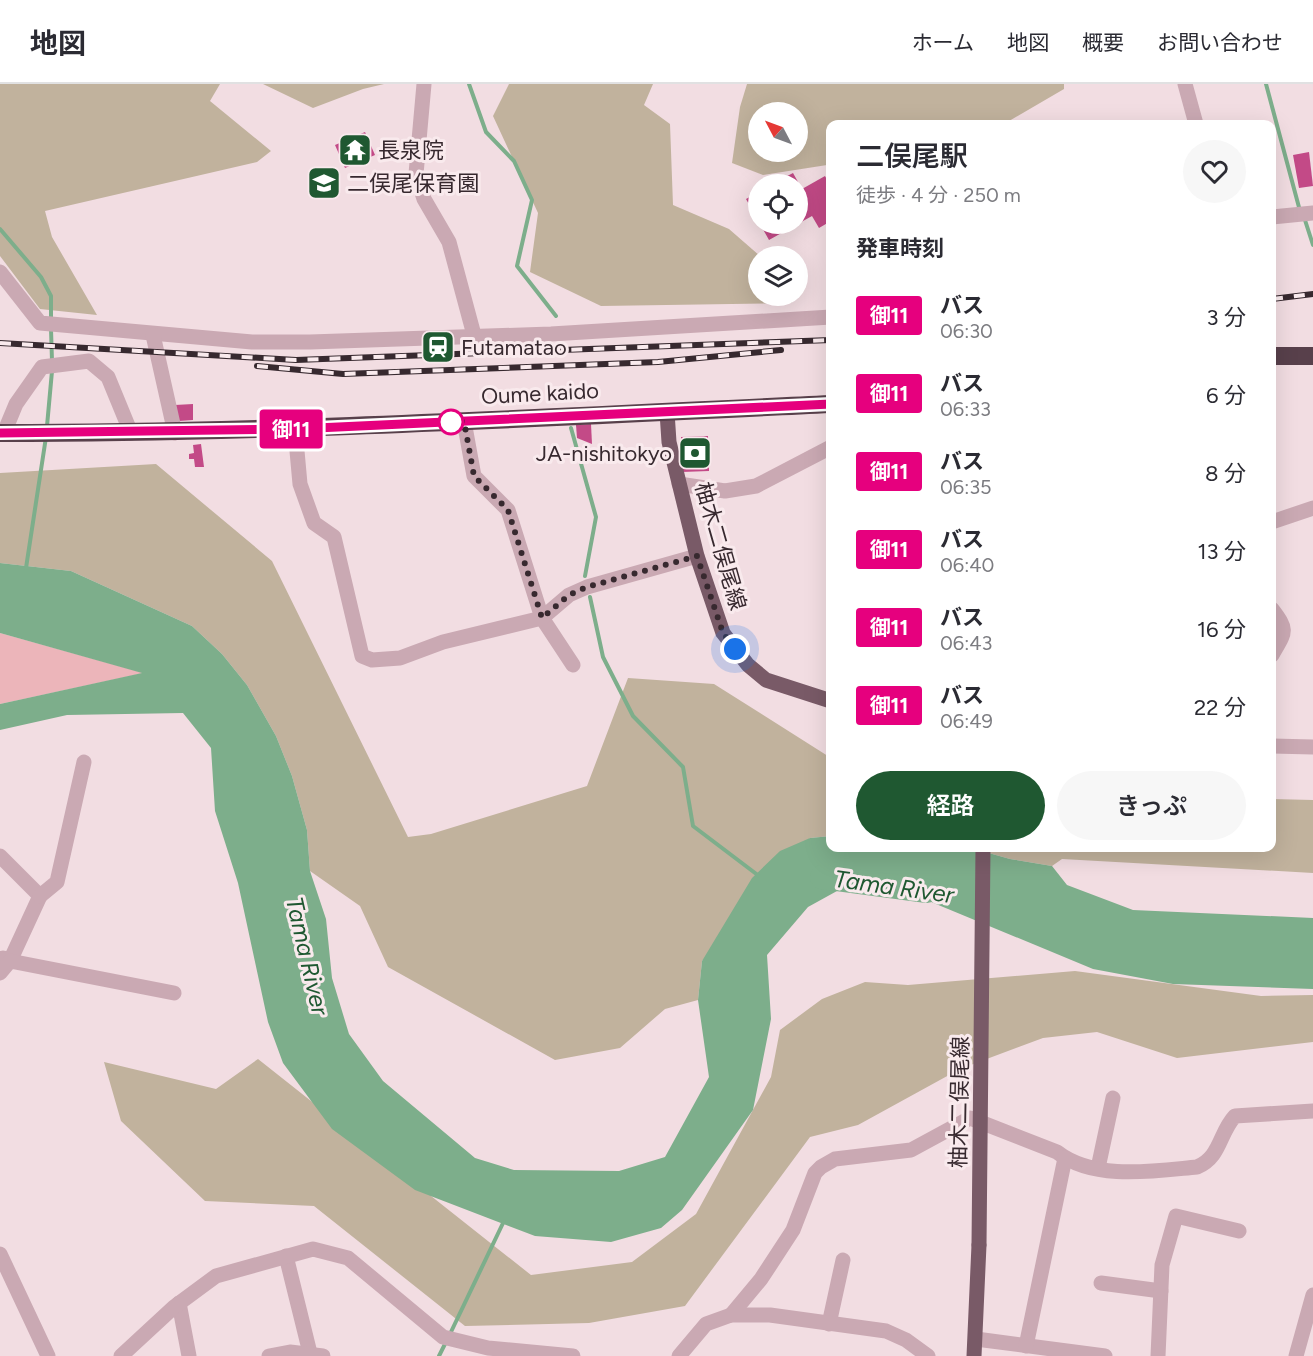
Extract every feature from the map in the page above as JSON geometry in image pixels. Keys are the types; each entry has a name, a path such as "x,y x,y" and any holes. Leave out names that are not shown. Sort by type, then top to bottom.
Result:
{"highway":[{"path":"1276,356 1313,356"},
{"name":"Oume kaido","path":"6,433 295,429 826,404"}],"main road":[{"name":"柚木二俣尾線","path":"667,412 669,442 697,556 723,633 748,665 766,680 826,699"},
{"name":"柚木二俣尾線","path":"974,1356 979,1245 983,852"}],"street":[{"path":"1185,84 1195,120"},
{"path":"423,91 416,174 424,199 449,242 474,335"},
{"path":"1276,217 1312,213"},
{"path":"0,272 40,323 252,342 551,334 826,317"},
{"path":"153,334 170,398 175,432"},
{"path":"6,433 16,404 42,367 89,361 108,377 122,433"},
{"path":"464,421 474,476 508,510 542,618 573,665"},
{"path":"295,429 300,484 314,523 334,537 362,656 372,660 400,658 443,642 542,618 569,595 587,587 697,556"},
{"path":"680,484 725,491 756,486 826,450"},
{"path":"1276,521 1313,508"},
{"path":"1276,614 1285,626 1285,633 1276,648"},
{"path":"1276,742 1313,747"},
{"path":"0,973 5,959 40,896 57,882 84,762"},
{"path":"0,856 40,896"},
{"path":"5,959 174,993"},
{"path":"1098,1168 1113,1098"},
{"path":"731,1315 761,1278 793,1230 815,1173 835,1159 911,1149 970,1118 1057,1152 1065,1158 1098,1168 1125,1173 1197,1167 1208,1162 1215,1154 1227,1125 1235,1116 1313,1111"},
{"path":"1026,1346 1065,1158"},
{"path":"1158,1356 1162,1265 1176,1216 1239,1231"},
{"path":"121,1356 179,1303 216,1276 313,1248 348,1258 443,1337 487,1352 573,1356"},
{"path":"269,1356 290,1352 316,1355 286,1256"},
{"path":"829,1324 843,1260"},
{"path":"2,1262 48,1356"},
{"path":"1101,1283 1161,1291"},
{"path":"1296,1356 1313,1295"},
{"path":"179,1303 189,1356"},
{"path":"679,1356 706,1324 731,1315 770,1315 886,1331 906,1340 928,1356"},
{"path":"976,1339 1106,1356"}],"shaded area":[{"path":"0,84 220,84 210,101 271,151 257,162 45,211 52,237 97,315 40,309 0,256"},
{"path":"263,84 384,84 363,89 313,108"},
{"path":"509,84 653,84 644,105 670,124 673,205 729,229 749,246 748,304 601,306 530,272 538,213 493,116"},
{"path":"747,84 1064,84 1064,89 1011,120 826,120 826,165 760,174 732,163 740,107"},
{"path":"156,464 272,561 408,837 431,834 587,786 628,678 714,684 826,755 826,836 810,838 702,961 698,1000 665,1009 620,1048 555,1060 388,967 360,906 310,871 307,830 292,776 276,736 247,685 222,654 192,626 71,571 0,563 0,473"},
{"path":"1276,799 1313,800 1313,873 1062,859 1052,866 985,852 1276,852"},
{"path":"1075,971 1261,996 1313,995 1313,1042 1177,1058 1097,1032 1043,1038 960,1069 858,1125 810,1137 685,1306 589,1323 465,1326 314,1206 205,1201 121,1121 104,1062 216,1089 258,1059 531,1275 632,1262 696,1214 771,1077 780,1030 822,999 865,982 908,985"}],"sand":[{"path":"0,633 144,673 0,704"}],"water":[{"path":"0,563 71,571 192,626 222,654 247,685 276,736 292,776 307,830 310,871 326,919 332,978 349,1034 383,1081 475,1158 514,1170 619,1171 665,1157 709,1077 698,1000 702,961 752,878 780,851 810,838 826,836 826,852 985,852 1052,866 1067,885 1133,910 1313,918 1313,989 1173,984 1093,969 866,875 808,907 767,955 771,1019 753,1110 682,1210 661,1228 611,1242 535,1236 415,1190 332,1129 283,1063 268,1022 238,883 215,811 211,748 183,713 67,715 0,730 0,704 142,673 0,633"}],"building":[{"name":"長泉院","path":"365,132 375,155 345,168 335,145"},
{"path":"1309,152 1313,186 1299,188 1293,155"},
{"path":"825,176 826,224 819,228 812,216 808,218 808,186"},
{"path":"766,234 780,234 769,240"},
{"path":"193,404 193,420 179,421 175,405"},
{"path":"591,424 592,444 577,438 576,425"},
{"path":"708,436 709,471 682,472 681,437"},
{"path":"201,444 204,467 195,467 194,459 189,459 189,454 194,453 193,445"}],"waterway":[{"path":"469,84 486,132 514,161 532,200 517,266 556,316"},
{"path":"1266,84 1276,120"},
{"path":"1276,121 1300,211"},
{"path":"1304,217 1313,245"},
{"path":"0,229 41,277 51,296 51,322"},
{"path":"51,329 52,361"},
{"path":"47,426 52,371"},
{"path":"571,428 596,517 585,576"},
{"path":"26,568 46,437"},
{"path":"590,597 603,657 633,716 683,767 693,826 759,876"},
{"name":"Tama River","path":"822,877 927,891"},
{"path":"450,1334 504,1221"},
{"path":"439,1356 447,1340"}],"railway":[{"path":"1276,299 1313,294"},
{"path":"0,343 296,360 826,340"},
{"path":"257,366 343,374 658,362 781,350"}],"bus line":[{"name":"御11","path":"0,433 295,429 826,404"}],"place":[{"name":"長泉院","path":"355,150"},
{"name":"二俣尾保育園","path":"324,183"},
{"name":"Futamatao","path":"438,347"},
{"name":"JA-nishitokyo","path":"695,453"}],"route":[{"path":"451,422 464,421 469,463 474,476 508,510 542,618 569,595 587,587 697,556 723,633 735,649"}]}
